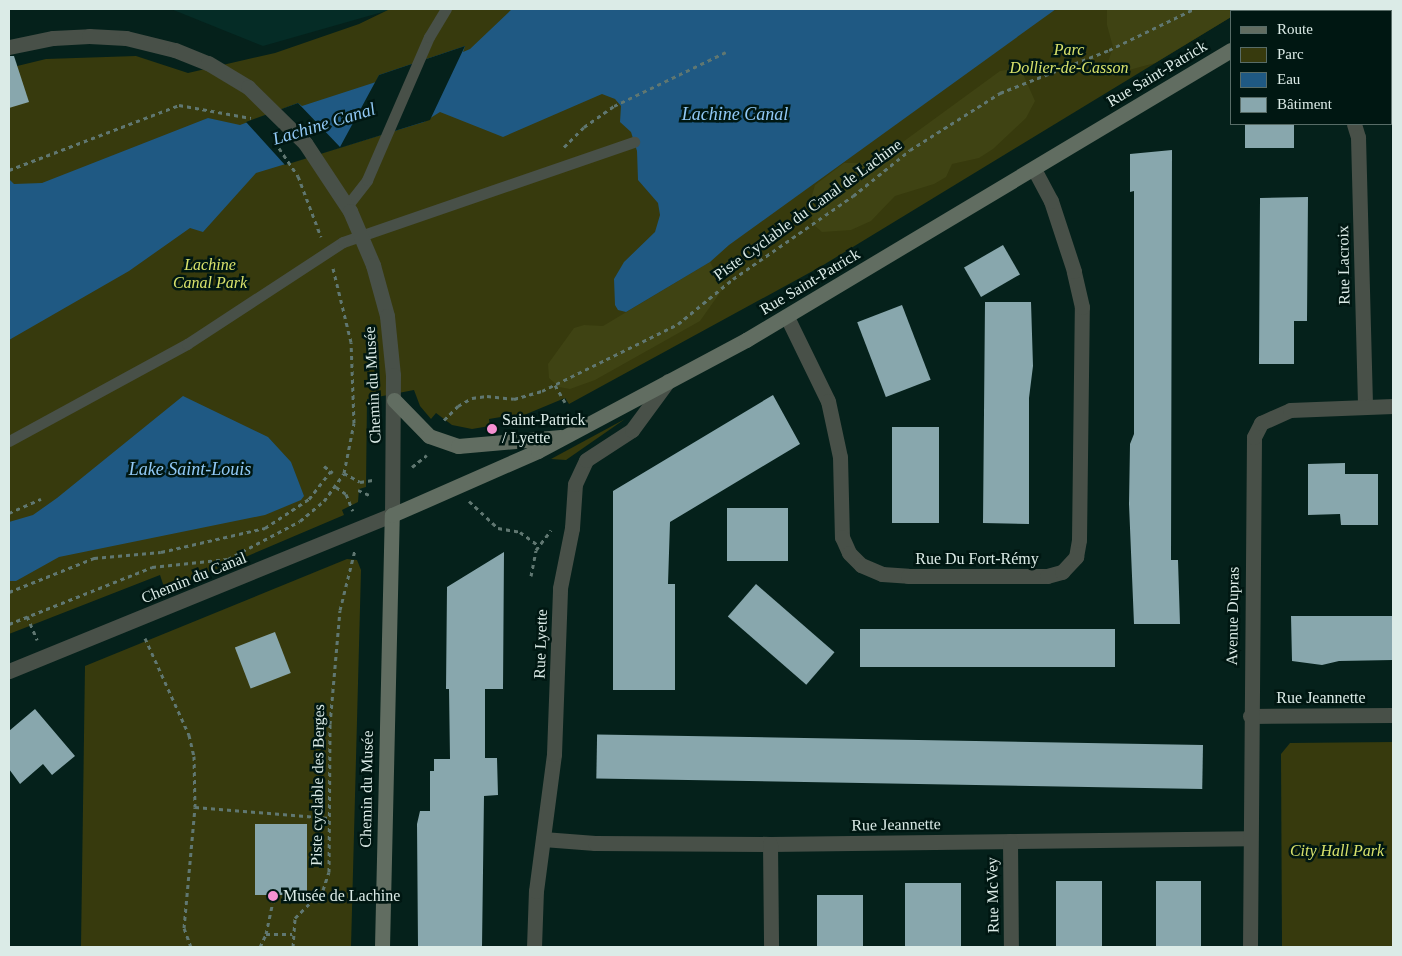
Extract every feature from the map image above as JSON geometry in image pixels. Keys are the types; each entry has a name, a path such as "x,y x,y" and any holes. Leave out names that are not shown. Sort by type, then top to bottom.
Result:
{"main road":[{"name":"Rue Saint-Patrick","path":"392,515 493,472 565,437 787,316 1230,51"},
{"path":"394,400 429,436 458,446 565,437"},
{"name":"Chemin du Musée","path":"382,947 392,515"}],"street":[{"name":"Chemin du Musée","path":"9,48 54,38 89,36 158,45 222,70 275,110 315,155 347,206 360,235 387,316 394,400 392,515"},
{"name":"Rue Lacroix","path":"1354,125 1358,137 1365,406"},
{"name":"Rue Du Fort-Rémy","path":"787,316 828,401 841,465 842,537 849,553 861,565 882,574 908,576 1047,576 1062,572 1076,557 1079,540 1083,316 1077,280 1066,244 1051,201 1034,169"},
{"name":"Rue Lyette","path":"534,947 536,891 554,754 561,583 572,528 575,484 581,467 599,450 632,430 668,381"},
{"name":"Avenue Dupras","path":"1250,947 1248,838 1254,437 1261,423 1290,410 1393,406"},
{"name":"Chemin du Canal","path":"9,671 392,515"},
{"name":"Rue Jeannette","path":"1250,716 1393,715"},
{"name":"Rue Jeannette","path":"543,840 770,844 1248,838"},
{"name":"Rue McVey","path":"1010,842 1011,947"},
{"path":"770,844 771,947"}],"lane":[{"path":"347,206 362,188 420,62 429,37 446,9"},
{"path":"9,441 187,344 326,250 360,235 563,169 634,142"}],"path":[{"name":"Piste Cyclable du Canal de Lachine","path":"441,424 458,406 472,398 487,396 522,398 555,385 678,324 733,279 853,196 910,150 1000,93 1095,56 1194,9"},
{"path":"563,169 562,158 566,144 584,127 614,106 726,52"},
{"path":"9,170 179,104 252,119"},
{"path":"292,163 322,240"},
{"path":"9,624 152,567 228,559 300,522 336,487 344,473 353,437 354,372 346,315 331,263"},
{"path":"555,385 565,402"},
{"path":"413,466 429,453"},
{"path":"9,592 86,560 161,552 265,528 309,499 332,472 324,466"},
{"path":"344,473 360,482 370,481"},
{"path":"336,487 346,494 353,508"},
{"path":"358,490 369,495"},
{"path":"9,513 41,498"},
{"path":"468,500 498,528 520,532 538,545"},
{"path":"531,576 538,545 554,527"},
{"name":"Piste cyclable des Berges","path":"293,947 292,934 299,912 323,890 328,880 330,818 329,747 338,623 341,599 355,553"},
{"path":"145,638 188,735 194,756 195,807 184,928 191,947"},
{"path":"195,807 330,818"},
{"path":"260,947 266,934 273,902"},
{"path":"266,934 292,934"}],"shaded area":[{"path":"171,9 393,9 263,46"}],"green space":[{"name":"Lachine Canal Park","path":"390,9 1244,9 1230,10 1230,18 820,267 569,404 565,398 502,423 501,417 489,419 490,426 472,429 452,425 436,413 431,419 420,406 414,390 367,399 366,487 359,489 358,502 342,510 344,515 170,589 163,584 160,575 9,634 9,68 46,59 136,56 188,73 275,53 359,24"},
{"path":"1107,9 1244,9 1230,10 1230,18 1155,63 1114,74 1108,62 1113,47 1107,25"},
{"path":"1012,69 1023,74 1035,101 1026,118 993,149 979,158 952,164 946,177 934,184 895,196 871,221 851,230 822,232 815,226 808,209 815,185 844,163 874,163 1000,71"},
{"path":"710,262 724,287 700,321 595,380 570,389 559,387 549,378 548,364 574,328 584,325 603,326"},
{"path":"625,419 566,460 551,459"},
{"name":"Musée de Lachine","path":"347,559 357,560 361,570 351,947 81,947 85,666"},
{"name":"City Hall Park","path":"1393,742 1393,947 1282,947 1281,754 1290,743"}],"water":[{"name":"Lachine Canal","path":"512,9 1056,9 729,245 710,262 626,312 618,310 615,305 614,279 624,262 655,232 660,215 658,203 638,180 637,151 631,132 620,122 621,106 615,99 602,94 503,137 440,112 424,122 256,173 203,232 190,228 129,271 9,340 9,179 14,184 42,183 208,118 240,125 298,103 302,106 376,82 379,75 465,46 463,52 470,49"},
{"name":"Lake Saint-Louis","path":"183,396 268,437 291,462 304,496 301,500 265,515 59,557 16,581 9,581 9,522 33,515 57,498"}],"pier":[{"path":"465,46 430,120 285,165 246,122 298,103 340,147 379,75"}],"building":[{"path":"9,56 14,56 29,102 9,108"},
{"path":"1245,125 1294,125 1294,148 1245,148"},
{"path":"1172,150 1171,560 1178,560 1180,624 1134,624 1129,504 1130,444 1134,434 1134,191 1130,192 1130,154"},
{"path":"1308,197 1307,321 1294,321 1294,364 1259,364 1260,198"},
{"path":"1003,245 1020,274 981,297 964,268"},
{"path":"985,302 1031,302 1033,366 1029,398 1029,524 983,523"},
{"path":"902,305 931,380 886,397 857,322"},
{"path":"773,395 800,444 670,522 668,584 675,584 675,690 613,690 613,491"},
{"path":"892,427 939,427 939,523 892,523"},
{"path":"1345,463 1345,474 1378,474 1378,525 1341,525 1340,514 1308,515 1308,464"},
{"path":"727,508 788,508 788,561 727,561"},
{"path":"504,552 503,689 485,689 485,758 497,758 498,795 484,796 482,947 418,947 417,824 420,811 430,811 430,771 434,771 434,759 450,759 449,689 446,689 447,587"},
{"path":"756,584 834,652 806,685 728,616"},
{"path":"1291,616 1393,616 1393,660 1339,661 1322,665 1292,661"},
{"path":"860,629 1115,629 1115,667 860,667"},
{"path":"275,632 291,673 251,688 235,647"},
{"path":"35,709 75,756 52,775 43,764 20,784 9,769 9,731"},
{"path":"597,734 1203,745 1202,789 596,778"},
{"path":"255,824 307,824 307,895 255,895"},
{"path":"1056,881 1102,881 1102,947 1056,947"},
{"path":"1156,881 1201,881 1201,947 1156,947"},
{"path":"905,883 961,883 961,947 905,947"},
{"path":"817,895 863,895 863,947 817,947"}],"place":[{"name":"Saint-Patrick / Lyette","path":"492,429"},
{"name":"Musée de Lachine","path":"273,896"}],"park label":[{"name":"Parc Dollier-de-Casson","path":"1069,59"}]}
